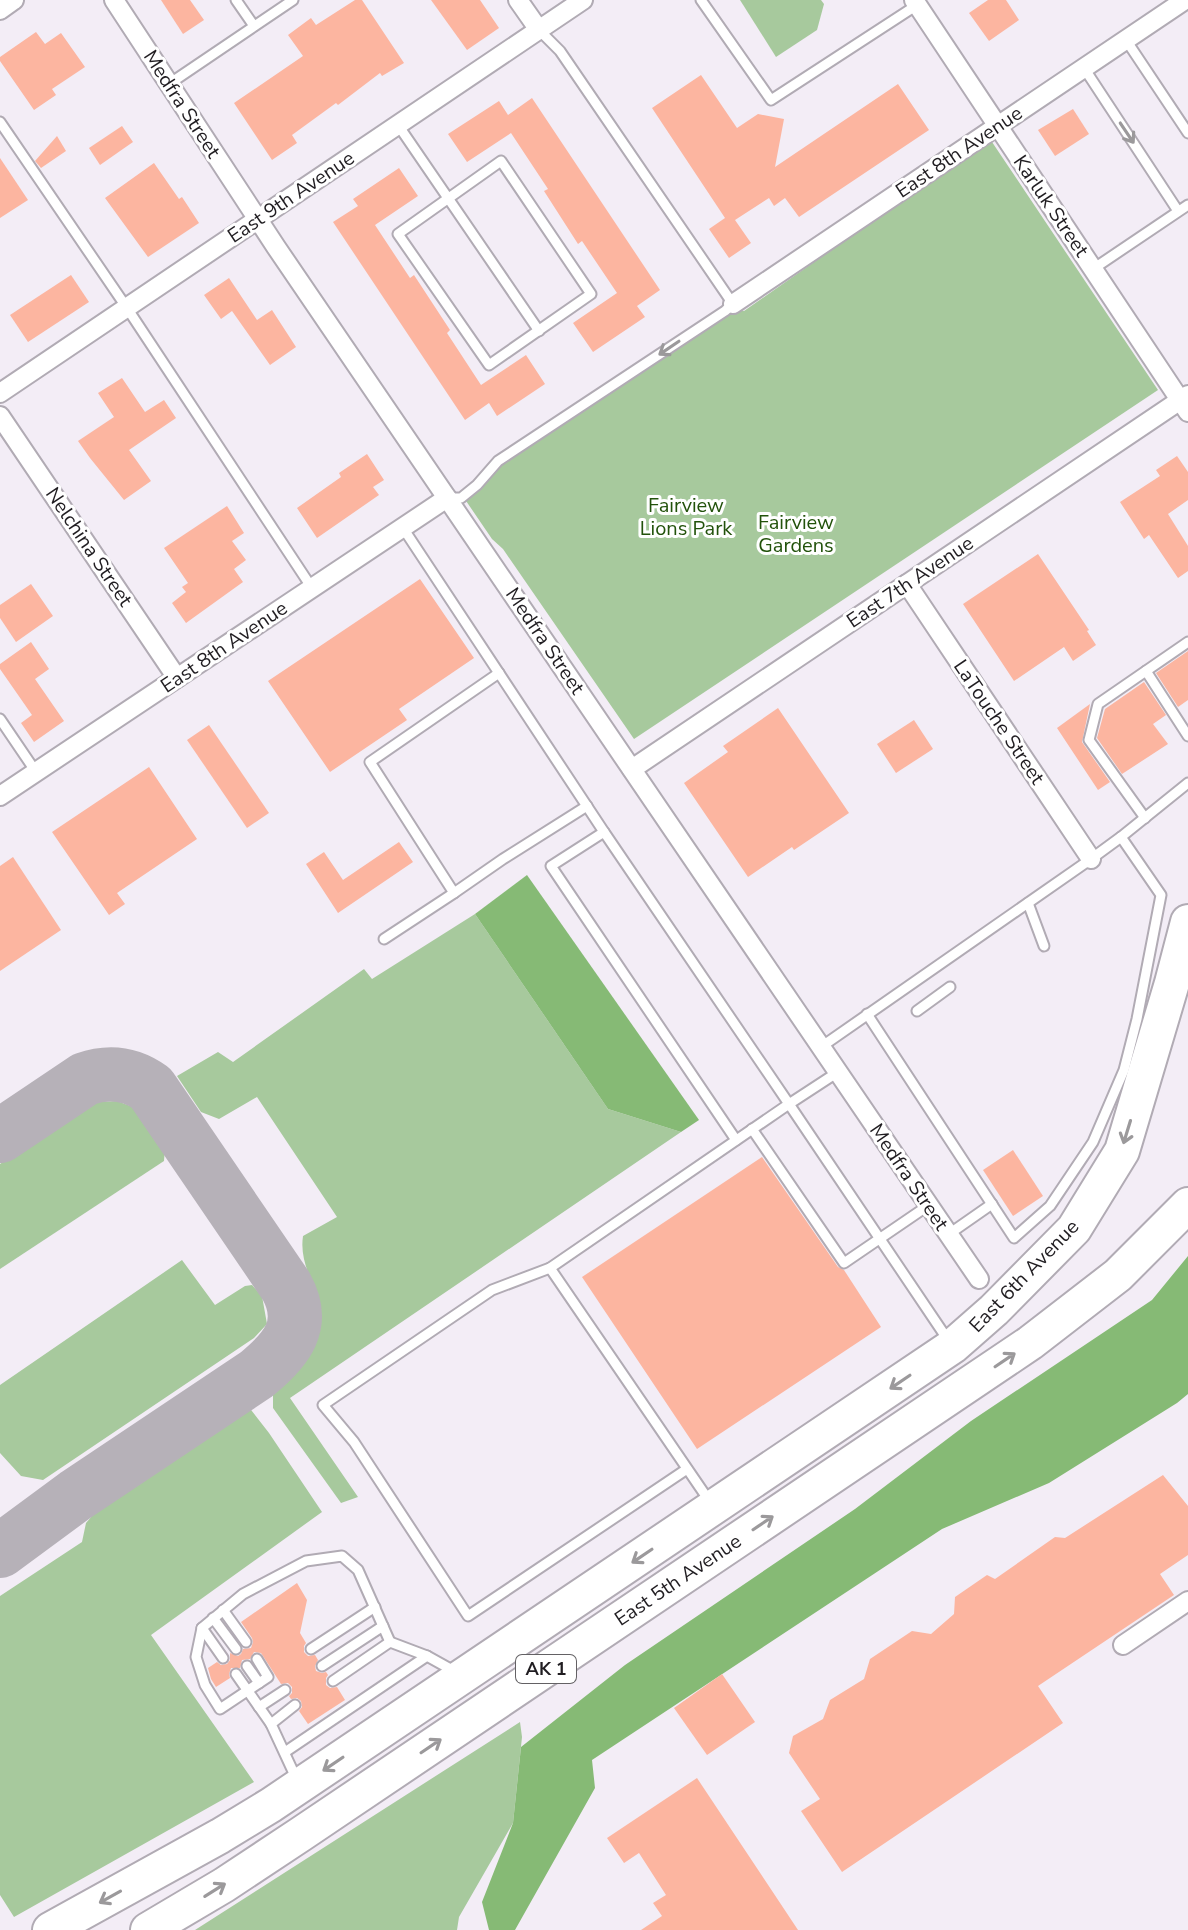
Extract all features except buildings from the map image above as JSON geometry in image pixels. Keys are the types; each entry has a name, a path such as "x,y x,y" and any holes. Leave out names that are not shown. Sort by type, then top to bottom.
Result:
{"highway":[{"name":"East 6th Avenue","path":"711,1510 953,1346 994,1310 1074,1229 1122,1151 1176,989 1188,922"},
{"name":"East 5th Avenue","path":"148,1930 290,1841 1030,1343 1118,1275 1188,1205"},
{"name":"East 5th Avenue","path":"50,1930 220,1836 301,1786 711,1510"}],"street":[{"path":"0,10 14,0"},
{"name":"Medfra Street","path":"114,0 258,219 979,1279"},
{"path":"518,0 539,30"},
{"name":"East 9th Avenue","path":"0,393 583,0"},
{"name":"East 8th Avenue","path":"733,304 1185,0"},
{"name":"Karluk Street","path":"916,2 1185,403"},
{"name":"East 7th Avenue","path":"632,769 907,584 1185,403"},
{"name":"Nelchina Street","path":"0,416 177,678"},
{"name":"East 8th Avenue","path":"0,796 447,498"},
{"name":"LaTouche Street","path":"907,584 1091,859"},
{"path":"1123,1645 1188,1601"}],"lane":[{"path":"236,0 254,26"},
{"path":"169,84 293,0"},
{"path":"701,0 771,100 916,2"},
{"path":"447,498 461,498 498,461 733,304 560,51 539,30"},
{"path":"1126,40 1188,133"},
{"path":"1084,68 1178,211"},
{"path":"0,122 312,588"},
{"path":"398,125 539,331"},
{"path":"501,161 591,294 539,331 489,365 398,234 501,161"},
{"path":"1093,269 1188,205"},
{"path":"403,528 604,832 953,1346"},
{"path":"1145,818 1089,740 1098,704 1188,642"},
{"path":"1146,671 1188,736"},
{"path":"454,893 370,762 499,673"},
{"path":"0,719 36,772"},
{"path":"821,1047 1091,859 1188,783"},
{"path":"384,939 587,806"},
{"path":"604,832 551,866 736,1140"},
{"path":"867,1014 1014,1238 1050,1206 1093,1142 1124,1070 1161,895 1121,837"},
{"path":"1028,903 1044,946"},
{"path":"917,1011 950,987"},
{"path":"687,1469 468,1616 354,1442 323,1405 492,1290 550,1268 838,1072"},
{"path":"752,1129 844,1263 929,1205"},
{"path":"949,1234 992,1204"},
{"path":"550,1268 687,1469 711,1510"},
{"path":"267,1677 220,1709 205,1685 196,1657 202,1628 243,1594 306,1561 342,1556 358,1570 390,1642 427,1656 464,1676"},
{"path":"311,1649 375,1607"},
{"path":"223,1610 246,1642"},
{"path":"213,1618 236,1649"},
{"path":"322,1666 383,1626"},
{"path":"202,1628 223,1658"},
{"path":"333,1681 390,1642"},
{"path":"285,1752 427,1656"},
{"path":"257,1659 267,1677"},
{"path":"247,1666 267,1677"},
{"path":"236,1674 271,1724 301,1786"},
{"path":"259,1707 285,1690"},
{"path":"271,1724 295,1705"}],"green space":[{"path":"740,0 821,0 824,4 817,30 776,57"},
{"name":"Fairview Lions Park","path":"990,139 1158,390 634,739 462,495 500,454 722,308 744,311"},
{"path":"527,875 699,1120 681,1132 608,1109 475,914"},
{"path":"475,914 608,1109 681,1132 290,1398 358,1497 341,1503 273,1408 273,1386 303,1359 315,1330 316,1299 304,1257 303,1236 337,1217 257,1097 219,1119 201,1112 177,1076 218,1052 233,1062 364,969 372,979"},
{"path":"117,1101 133,1107 165,1147 164,1161 0,1269 0,1164 85,1105"},
{"path":"1188,1256 1188,1394 1049,1483 942,1529 592,1760 595,1788 515,1930 489,1930 482,1902 513,1823 521,1747 625,1665 855,1509 971,1421 1152,1300"},
{"path":"182,1260 215,1305 245,1286 252,1285 262,1296 267,1324 254,1338 43,1480 21,1476 0,1453 0,1385"},
{"path":"248,1406 322,1512 151,1635 254,1782 14,1917 0,1895 0,1596 82,1542 86,1523 99,1508"},
{"path":"520,1722 522,1737 513,1823 459,1917 457,1930 195,1930"}],"taxiway":[{"path":"0,1136 85,1079 119,1075 143,1083 151,1088 286,1286 295,1313 291,1336 285,1346 257,1374 76,1495 0,1551"}],"park label":[{"name":"Fairview Gardens","path":"796,534"}]}
